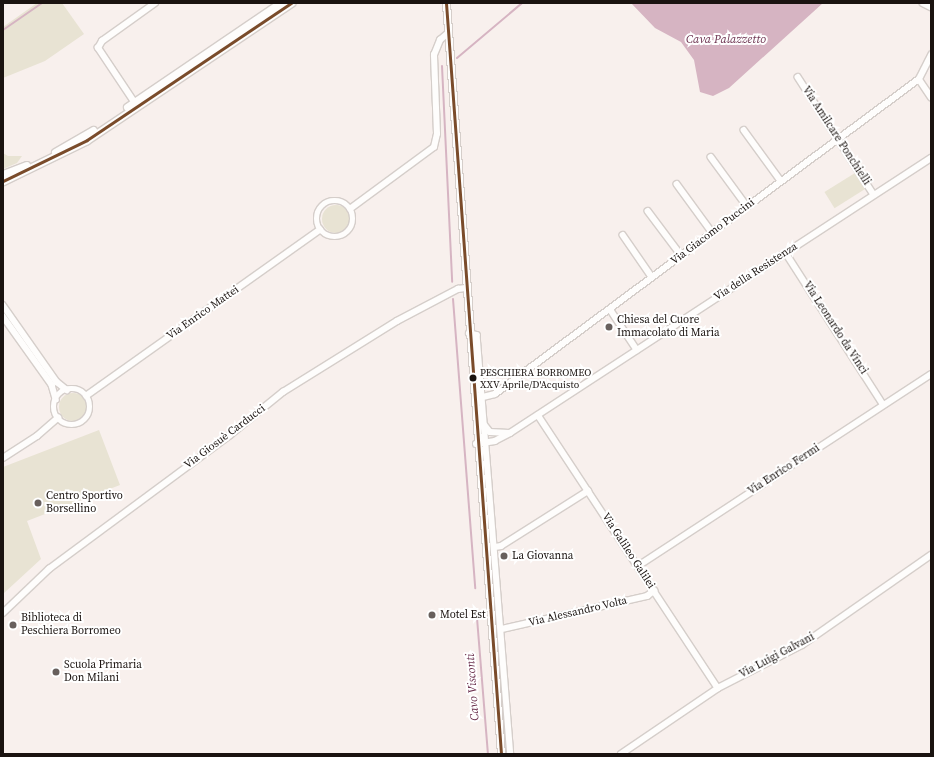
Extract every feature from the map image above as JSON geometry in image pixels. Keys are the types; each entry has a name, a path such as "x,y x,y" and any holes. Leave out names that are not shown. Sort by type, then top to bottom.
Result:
{"main road":[{"path":"3,174 73,142 280,3"},
{"path":"3,181 87,140 291,3"},
{"path":"446,3 458,149 465,288 476,444 501,754"}],"street":[{"path":"923,3 931,7"},
{"path":"134,102 98,50 102,42 151,4"},
{"path":"350,209 434,146 437,134 434,55 440,40 448,33"},
{"name":"Via Giacomo Puccini","path":"483,397 494,394 538,362 919,79 931,55"},
{"name":"Via Amilcare Ponchielli","path":"798,77 874,195"},
{"path":"919,79 931,97"},
{"path":"744,130 781,182"},
{"path":"710,157 747,206"},
{"name":"Via della Resistenza","path":"476,444 487,442 510,433 931,158"},
{"path":"677,184 712,232"},
{"path":"338,201 350,209 353,224 343,235 328,236 320,230 317,216 324,204 338,201"},
{"path":"648,211 681,255"},
{"name":"Via Enrico Mattei","path":"86,396 320,230"},
{"path":"623,235 652,277"},
{"name":"Via Leonardo da Vinci","path":"786,253 883,404"},
{"name":"Via Giosuè Carducci","path":"3,613 49,569 229,436 283,392 397,321 458,289 465,288"},
{"path":"3,304 57,382 67,390 78,390 86,396 90,407 83,422 67,425 58,418 54,409 56,399 52,385 3,316"},
{"path":"610,308 637,350"},
{"path":"469,333 477,335 486,426 511,754"},
{"name":"Via Enrico Fermi","path":"638,566 883,404 931,374"},
{"path":"56,399 67,390"},
{"path":"473,396 480,419 486,426 493,433 510,433"},
{"name":"Via Galileo Galilei","path":"538,415 718,688"},
{"path":"3,458 37,436 58,418"},
{"path":"495,547 501,546 588,490"},
{"name":"Via Luigi Galvani","path":"621,754 718,688 802,645 931,555"},
{"name":"Via Alessandro Volta","path":"502,629 647,596 654,591"}],"shaded area":[{"path":"37,3 62,3 84,34 45,61 3,78 3,27"},
{"path":"3,153 8,156 22,156 17,163 3,169"},
{"path":"855,173 865,189 835,208 824,192"},
{"path":"336,205 346,209 350,219 346,229 336,233 326,229 322,219 326,209"},
{"path":"73,393 83,397 87,407 83,417 73,421 63,417 59,407 63,397"},
{"name":"Centro Sportivo Borsellino","path":"99,430 120,485 27,521 41,559 3,594 3,467"}],"water":[{"name":"Cava Palazzetto","path":"631,3 823,3 729,88 713,96 700,92 694,60 681,42 655,28"}],"waterway":[{"path":"3,30 42,3"},
{"path":"457,58 522,3"},
{"path":"442,66 452,282"},
{"path":"453,299 475,588"},
{"name":"Cavo Visconti","path":"477,618 488,754"}],"transit line":[{"path":"3,181 87,140 291,3"},
{"path":"446,3 501,754"}],"place":[{"name":"Chiesa del Cuore Immacolato di Maria","path":"609,327"},
{"name":"PESCHIERA BORROMEO XXV Aprile/D'Acquisto","path":"473,378"},
{"name":"Centro Sportivo Borsellino","path":"38,503"},
{"name":"La Giovanna","path":"504,556"},
{"name":"Motel Est","path":"432,615"},
{"name":"Biblioteca di Peschiera Borromeo","path":"13,625"},
{"name":"Scuola Primaria Don Milani","path":"56,672"}]}
